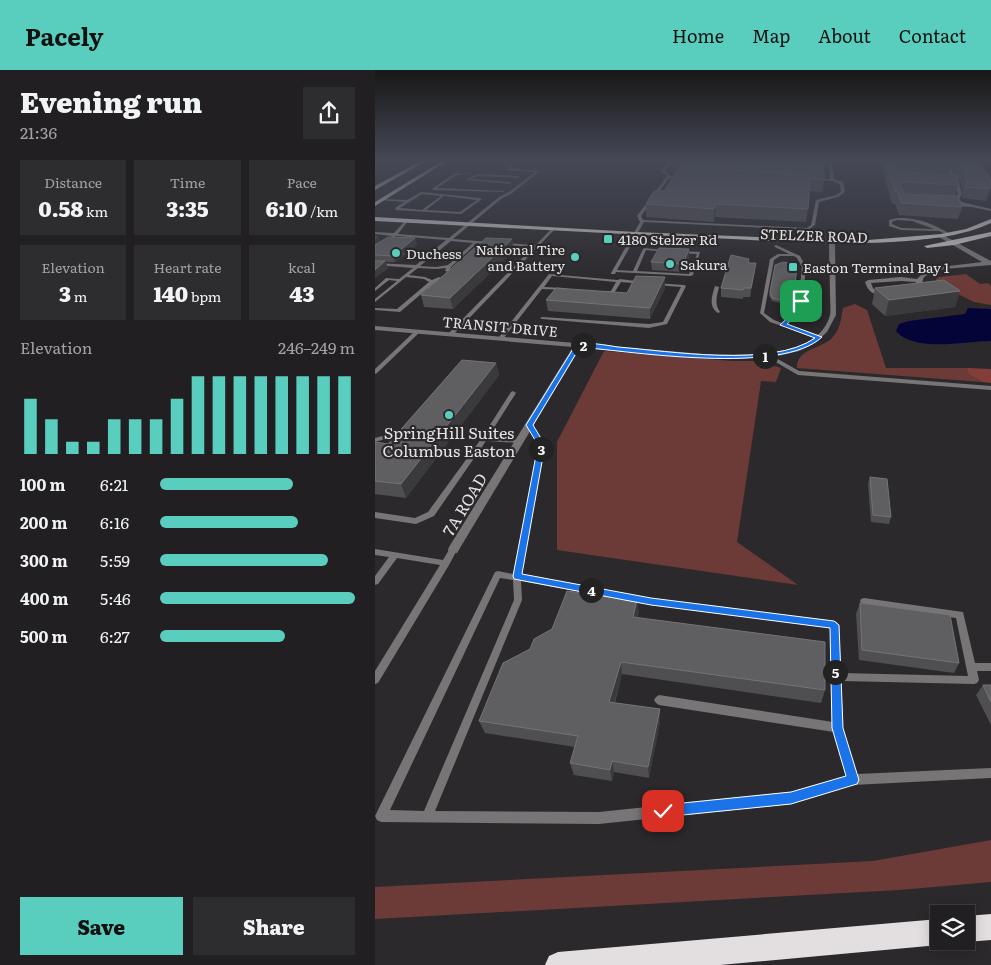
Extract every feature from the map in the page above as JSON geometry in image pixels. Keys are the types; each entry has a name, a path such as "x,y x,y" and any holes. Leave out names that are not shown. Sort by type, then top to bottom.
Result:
{"highway":[{"path":"975,928 991,927"},
{"path":"558,965 930,933"}],"main road":[{"name":"STELZER ROAD","path":"375,219 553,230 710,236 883,249"},
{"name":"STELZER ROAD","path":"635,234 707,242 776,246 832,246 968,231 991,221"},
{"path":"918,247 954,243 991,234"}],"street":[{"path":"959,202 991,210"},
{"path":"946,205 971,206"},
{"path":"943,233 954,243 990,263"},
{"path":"819,337 831,321 833,315 832,246"},
{"path":"905,290 918,287 922,274 935,270 990,263"},
{"path":"895,292 877,294 870,289 868,282 901,279 919,280"},
{"name":"TRANSIT DRIVE","path":"375,328 741,358 769,356 809,344 819,337"},
{"name":"7A ROAD","path":"453,550 578,345"}],"lane":[{"path":"406,202 415,203 406,202 396,209 461,213 476,202"},
{"path":"426,202 430,205"},
{"path":"423,210 435,202"},
{"path":"375,301 495,202"},
{"path":"642,221 639,216 649,202"},
{"path":"642,221 808,229 813,225 817,202"},
{"path":"420,222 435,211"},
{"path":"900,219 912,220 943,233 901,229 890,225 890,222 900,219"},
{"path":"389,240 396,235 406,221"},
{"path":"610,279 642,221"},
{"path":"451,334 553,230"},
{"path":"375,233 493,243"},
{"path":"375,264 448,269 476,242"},
{"path":"502,244 537,246"},
{"path":"776,246 802,260 804,267 800,306 795,315 783,325"},
{"path":"615,271 634,272 691,275 699,253 645,250 634,272"},
{"path":"795,255 779,255 772,259 762,313 772,321 819,337"},
{"path":"501,338 551,275 684,286 665,324 649,326 542,318"},
{"path":"406,276 425,278 432,282"},
{"path":"375,309 398,311 439,278"},
{"path":"375,290 388,279 400,280"},
{"path":"594,291 612,292 620,280"},
{"path":"717,287 713,307 718,312"},
{"path":"541,288 567,290"},
{"path":"375,372 417,332"},
{"path":"769,356 798,373 991,388"},
{"path":"375,515 416,521 431,514 513,394"},
{"path":"427,816 518,600 517,576 542,445 529,425"},
{"path":"375,440 405,432 410,427"},
{"path":"484,439 518,442"},
{"path":"376,678 453,550"},
{"path":"375,552 446,563"},
{"path":"375,582 395,555"},
{"path":"853,780 838,728 834,625 651,602 498,574 381,816 599,818 791,798 853,780 991,773"},
{"path":"835,677 973,680 961,615 864,602"},
{"path":"971,668 991,666"},
{"path":"659,700 838,728"}],"shaded area":[{"path":"966,274 980,284 988,283 991,286 991,305 974,302 936,283 936,279 939,277"},
{"path":"855,304 867,310 886,368 968,368 968,374 982,382 797,368 798,362 805,353 827,342 835,335 840,324 843,308"},
{"path":"968,308 991,309 991,341 927,344 904,338 896,331 899,324 965,314"},
{"path":"604,351 732,361 756,361 781,368 776,382 761,381 737,542 798,585 557,550 557,442"},
{"path":"968,368 991,369 991,383 982,382 968,374"},
{"path":"991,840 991,882 899,890 375,919 375,887 873,861"}],"building":[{"path":"647,202 808,202 808,209 716,204 714,209 646,204"},
{"path":"960,202 962,207 901,203"},
{"path":"388,237 415,238 393,256 375,255 375,245"},
{"path":"486,238 512,239 450,298 421,295"},
{"path":"659,248 689,249 683,264 651,262"},
{"path":"731,255 749,259 748,263 756,263 751,288 744,288 743,290 721,288"},
{"path":"375,261 385,261 375,270"},
{"path":"783,262 797,264 794,299 785,301 772,298 770,292 775,265"},
{"path":"636,276 665,277 650,308 546,300 556,288 627,293"},
{"path":"944,280 960,291 889,300 875,288"},
{"name":"SpringHill Suites Columbus Easton","path":"462,360 496,363 401,484 375,481 375,442 388,444"},
{"path":"870,477 887,479 891,517 873,515"},
{"path":"567,591 637,600 633,617 825,642 825,690 621,662 609,702 660,709 648,767 612,761 610,770 570,763 578,736 479,721 503,663 530,649 534,639 552,629"},
{"path":"860,603 950,615 959,663 862,650"},
{"path":"983,685 991,685 991,702"}],"place":[{"name":"4180 Stelzer Rd","path":"608,239"},
{"name":"Duchess","path":"396,253"},
{"name":"National Tire and Battery","path":"575,257"},
{"name":"Sakura","path":"670,264"},
{"name":"Easton Terminal Bay 1","path":"793,267"},
{"name":"SpringHill Suites Columbus Easton","path":"449,415"}],"route":[{"path":"663,811 791,798 853,780 838,728 834,625 651,602 517,576 542,445 529,425 578,345 703,356 741,358 769,356 809,344 819,337 783,325 795,315 801,301"}]}
